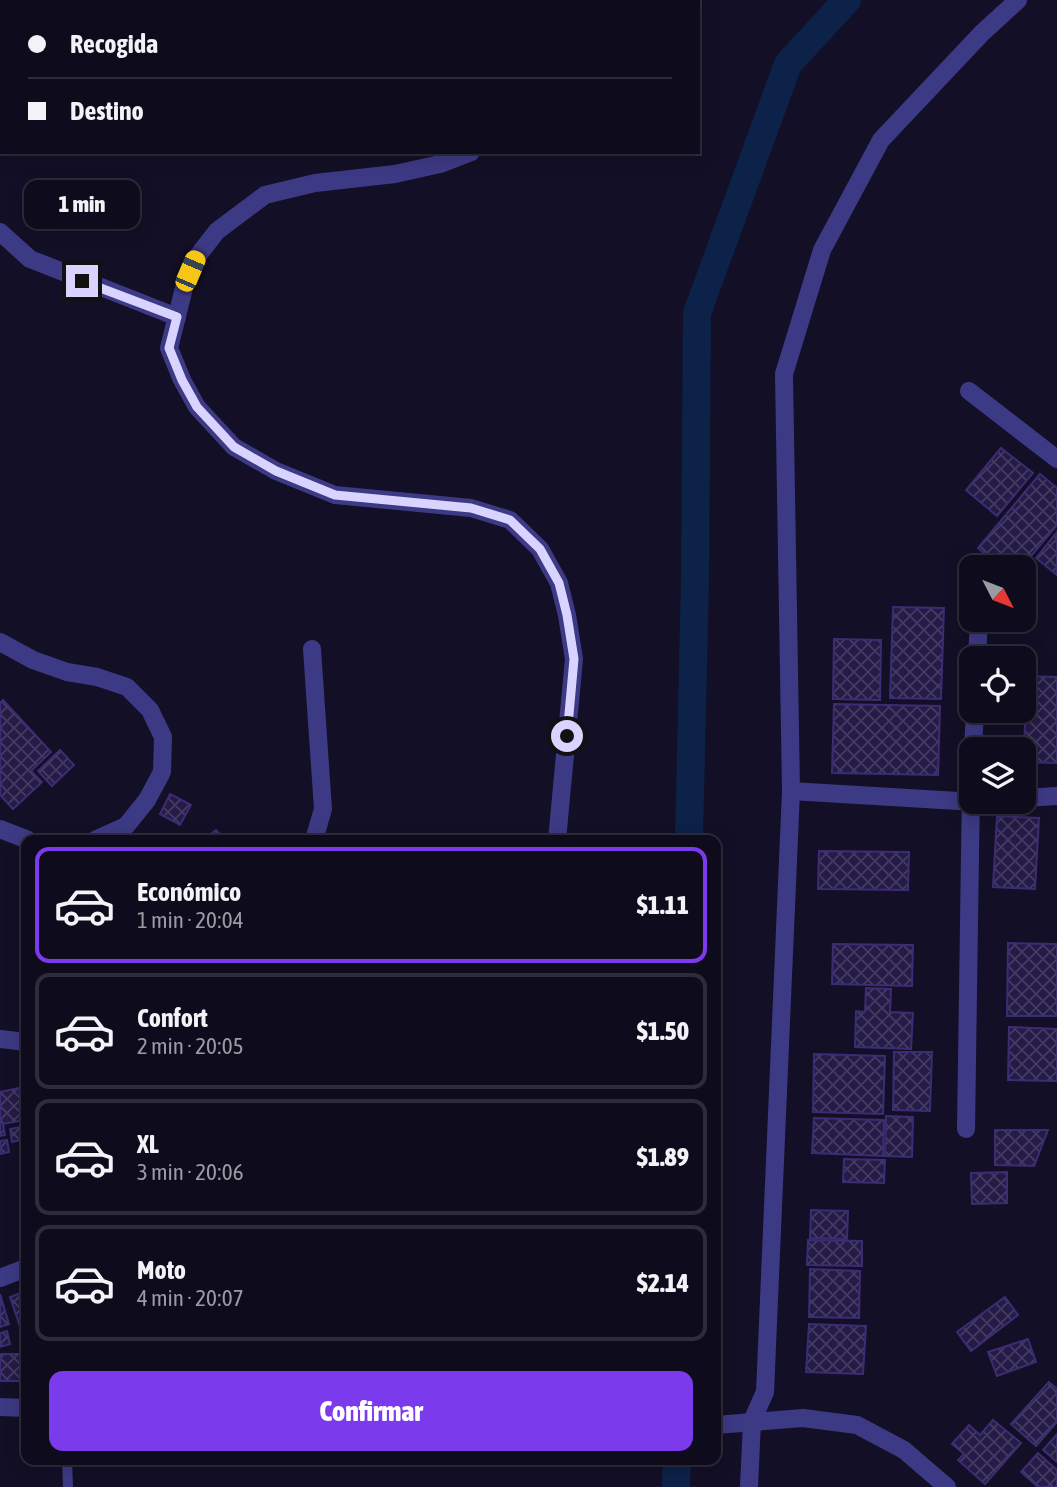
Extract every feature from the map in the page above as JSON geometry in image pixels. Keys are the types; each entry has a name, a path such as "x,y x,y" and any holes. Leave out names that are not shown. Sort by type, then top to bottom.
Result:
{"street":[{"path":"749,1487 752,1421 765,1392 791,791 783,374 821,250 881,140 982,33 1018,0"},
{"path":"466,154 440,164 396,174 315,183 265,195 216,231 196,258 185,284 169,348 197,407 234,447 276,471 335,495 471,508 510,520 540,549 559,583 574,659 558,835"},
{"path":"0,232 30,259 177,317"},
{"path":"969,391 1057,459"},
{"path":"0,642 33,660 67,672 97,677 127,687 150,710 163,737 162,772 147,800 126,826 107,835"},
{"path":"312,649 323,810 316,835"},
{"path":"791,791 959,801"},
{"path":"1036,797 1057,796"},
{"path":"966,1129 973,814"},
{"path":"0,829 21,837"},
{"path":"0,1039 21,1041"},
{"path":"0,1278 21,1270"},
{"path":"0,1407 21,1408"},
{"path":"721,1424 803,1418 857,1425 904,1450 942,1485"}],"lane":[{"path":"66,1465 68,1487"}],"building":[{"path":"1001,448 1033,473 997,516 966,490"},
{"path":"1040,474 1057,488 1057,525 1032,555 986,555 978,548"},
{"path":"1057,532 1057,575 1036,558"},
{"path":"893,607 944,608 941,699 890,698"},
{"path":"834,639 881,640 880,700 833,699"},
{"path":"1036,676 1057,677 1057,763 1036,762 1036,737 1025,737 1025,723 1036,723"},
{"path":"3,700 51,752 31,771 42,782 13,809 0,795 0,703"},
{"path":"834,704 940,706 938,775 832,773"},
{"path":"60,750 74,765 52,786 38,771"},
{"path":"170,794 191,805 180,825 160,814"},
{"path":"997,816 1039,818 1035,889 993,887"},
{"path":"819,851 909,852 908,890 818,889"},
{"path":"1008,943 1057,944 1057,1016 1007,1016"},
{"path":"833,944 913,945 912,986 832,984"},
{"path":"866,988 891,989 890,1012 913,1013 911,1049 855,1047 856,1011 865,1012"},
{"path":"1009,1027 1057,1029 1057,1081 1008,1080"},
{"path":"894,1052 932,1052 930,1111 893,1110"},
{"path":"814,1054 885,1056 883,1114 813,1112"},
{"path":"19,1088 21,1121 3,1124 5,1135 0,1136 0,1092"},
{"path":"886,1116 913,1117 912,1157 885,1156"},
{"path":"814,1118 884,1120 883,1156 812,1153"},
{"path":"21,1127 21,1140 12,1142 10,1129"},
{"path":"995,1130 1048,1130 1034,1166 995,1165"},
{"path":"7,1140 9,1152 0,1154 0,1141"},
{"path":"844,1159 885,1160 884,1183 843,1182"},
{"path":"1007,1172 1007,1203 972,1204 971,1173"},
{"path":"811,1210 848,1211 847,1239 810,1238"},
{"path":"808,1240 862,1241 862,1266 807,1265"},
{"path":"810,1269 860,1271 859,1318 809,1317"},
{"path":"21,1293 21,1329 10,1297"},
{"path":"0,1294 9,1324 0,1327"},
{"path":"1005,1297 1018,1315 971,1351 957,1332"},
{"path":"809,1324 866,1326 863,1374 806,1372"},
{"path":"7,1331 10,1344 0,1347 0,1333"},
{"path":"1028,1339 1036,1362 997,1376 988,1352"},
{"path":"0,1354 21,1354 21,1381 0,1381"},
{"path":"1049,1382 1057,1389 1057,1422 1036,1446 1011,1424"},
{"path":"993,1420 1021,1443 985,1484 958,1460 964,1454 952,1444 969,1425 980,1435"},
{"path":"1057,1434 1057,1462 1043,1450"},
{"path":"1038,1453 1057,1470 1057,1487 1038,1487 1021,1472"}],"waterway":[{"path":"689,835 697,313 788,64 847,0"},
{"path":"676,1487 677,1465"}],"route":[{"path":"82,281 177,317 169,348 197,407 234,447 276,471 335,495 471,508 510,520 540,549 559,583 574,659 567,736"}]}
